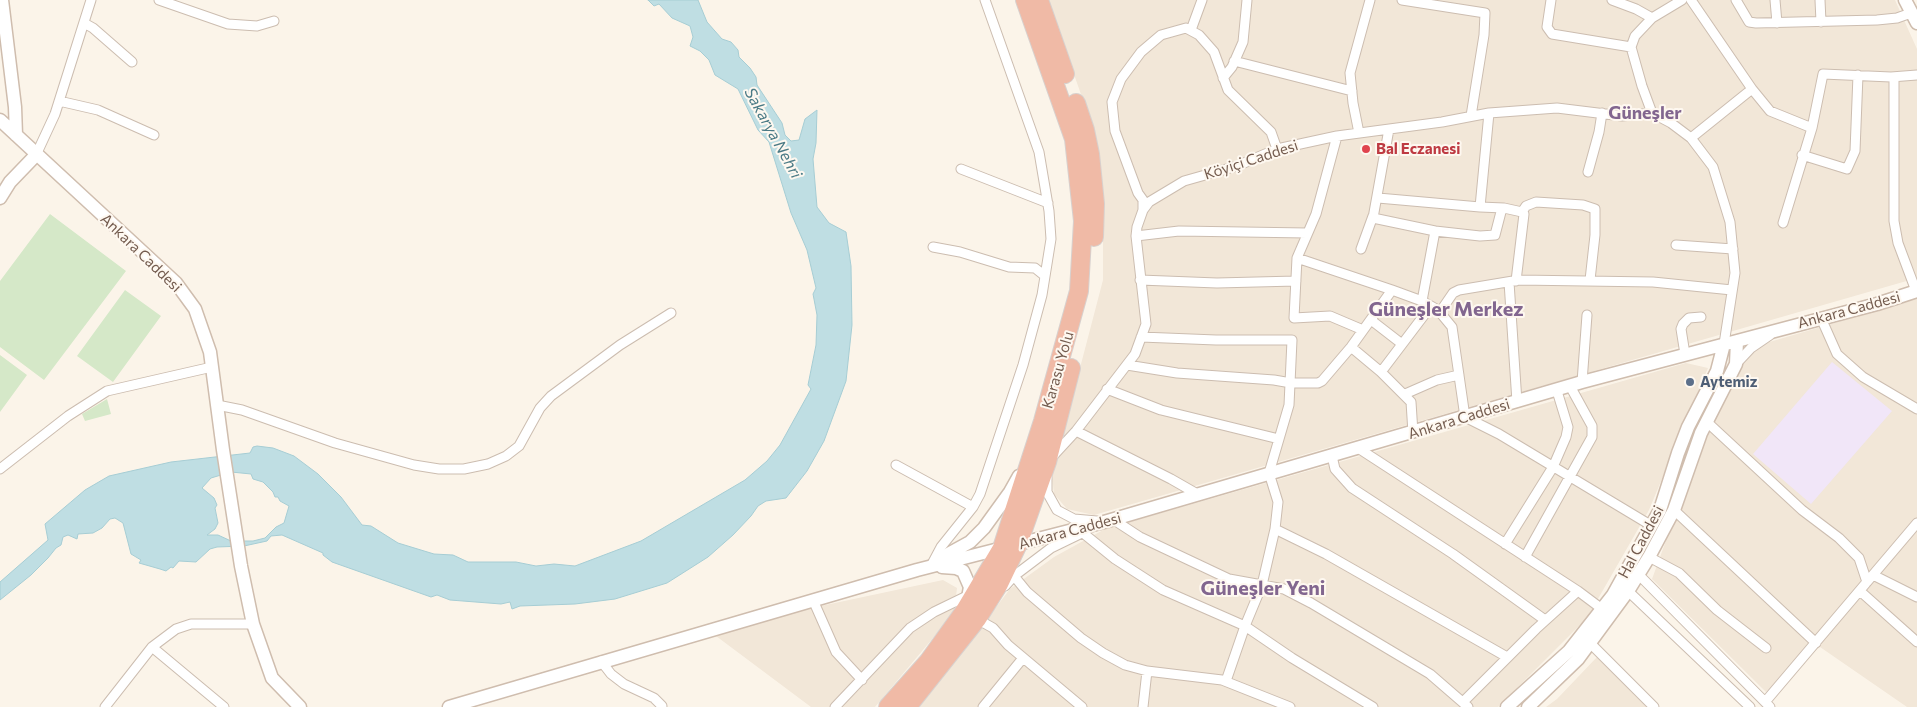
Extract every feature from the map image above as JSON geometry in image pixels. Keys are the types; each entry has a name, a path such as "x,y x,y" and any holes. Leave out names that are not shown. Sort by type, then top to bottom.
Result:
{"highway":[{"name":"Karasu Yolu","path":"888,707 928,662 970,608 999,584 1078,291 1083,221 1081,182 1074,138 1025,0"},
{"name":"Karasu Yolu","path":"1010,546 1047,462 1091,279 1095,204 1085,130 1039,0"},
{"name":"Karasu Yolu","path":"906,707 970,608"}],"street":[{"path":"2,0 16,107 16,135"},
{"path":"0,198 5,184 36,155 59,101 91,0"},
{"path":"159,0 228,24 257,26 274,21"},
{"path":"933,562 941,547 973,507 990,465 1023,366 1045,276 1051,239 1048,203 1033,134 985,0"},
{"path":"1191,30 1202,0"},
{"path":"1223,78 1243,42 1248,0"},
{"path":"1359,133 1350,73 1370,0"},
{"path":"1402,0 1485,13 1484,35 1471,116"},
{"path":"1551,0 1547,28 1552,34 1631,47"},
{"path":"1612,0 1636,9 1652,18"},
{"path":"1682,0 1652,18 1635,36 1631,47 1652,113 1691,138 1713,167 1730,222 1736,273 1732,290 1729,324 1731,343"},
{"path":"1691,0 1752,89 1770,111 1812,128"},
{"path":"1736,0 1749,22 1778,23 1914,18 1905,0"},
{"path":"1775,0 1778,23"},
{"path":"1820,0 1821,22"},
{"path":"84,23 93,28 132,62"},
{"path":"1277,149 1270,132 1233,98 1223,78 1214,52 1199,35 1191,30 1178,28 1160,35 1141,52 1121,79 1112,102 1115,131 1138,193 1143,200 1143,210 1136,236 1146,324 1135,354 1076,431 1047,462 1047,492 1057,510 1074,519 1109,521 1229,579 1284,589 1430,674 1465,705 1507,657 1578,591"},
{"path":"1234,61 1352,91"},
{"path":"1783,224 1802,155 1812,128 1823,74 1894,77 1917,75"},
{"path":"1802,155 1847,169 1855,150 1858,75"},
{"path":"1894,77 1894,221 1898,243 1916,291"},
{"path":"1691,138 1752,89"},
{"path":"59,101 98,110 154,135"},
{"name":"Köyiçi Caddesi","path":"1143,210 1149,202 1184,181 1237,166 1277,149 1338,136 1489,113 1557,108 1622,116 1652,113"},
{"path":"1480,207 1489,113"},
{"path":"1588,172 1602,113"},
{"name":"Ankara Caddesi","path":"0,120 176,284 195,309 202,325 212,367 241,566 253,624"},
{"path":"1361,249 1378,198 1389,129"},
{"path":"1338,136 1316,214 1297,258 1294,318 1330,316 1363,330"},
{"path":"961,169 1048,203"},
{"path":"1378,198 1502,208 1522,212"},
{"path":"1517,402 1512,281 1522,212 1526,206 1536,202 1583,205 1595,209 1596,235 1590,280"},
{"path":"1373,216 1374,220 1480,236 1495,235 1502,208"},
{"path":"1422,301 1435,230"},
{"path":"1136,236 1179,231 1307,233"},
{"path":"1676,245 1733,249"},
{"path":"933,247 960,252 1009,267 1035,268 1045,276"},
{"path":"1297,258 1422,301 1440,312 1452,327 1466,417 1652,526"},
{"path":"1140,280 1218,283 1296,281"},
{"path":"1440,312 1453,293 1512,281 1590,280 1653,282 1732,290"},
{"path":"1127,365 1177,373 1318,384 1351,347 1392,290"},
{"name":"Ankara Caddesi","path":"917,570 1109,521 1576,384 1916,291"},
{"path":"1381,372 1432,306"},
{"path":"217,404 242,410 335,443 414,465 439,469 464,469 488,464 506,456 519,446 540,408 551,396 620,345 670,313"},
{"path":"1525,557 1592,438 1592,426 1576,384 1587,315"},
{"path":"1685,354 1681,329 1683,324 1688,318 1701,317"},
{"path":"1822,318 1837,354 1863,377 1917,409"},
{"path":"1371,320 1402,344"},
{"path":"1736,364 1751,348 1780,329"},
{"path":"1141,338 1292,340 1289,405 1269,473 1278,502 1275,529 1262,585 1245,626 1226,681"},
{"name":"Hal Caddesi","path":"1528,707 1578,659 1628,591 1649,557 1674,510 1707,422 1736,364 1731,343"},
{"name":"Hal Caddesi","path":"1507,707 1569,651 1602,609 1660,510 1688,427 1731,343"},
{"path":"1351,347 1381,372 1411,402 1413,433"},
{"path":"0,469 68,416 107,391 212,367"},
{"path":"1405,394 1437,380 1459,375"},
{"path":"1107,390 1161,410 1279,439"},
{"path":"1505,544 1553,467 1566,437 1568,427 1557,391"},
{"path":"448,707 917,570 970,542 999,510 1022,470 1043,421"},
{"path":"1707,422 1802,510 1840,538 1859,558 1870,579 1917,597"},
{"path":"1076,431 1171,478 1199,495"},
{"path":"1358,448 1578,591 1602,609"},
{"path":"1332,456 1335,469 1352,488 1461,560 1545,620"},
{"path":"896,466 973,507"},
{"path":"1674,510 1816,643"},
{"path":"835,707 910,628 934,612 970,608 1051,548 1109,521"},
{"path":"1638,574 1768,705 1816,643 1917,523"},
{"path":"1275,529 1334,559 1507,657"},
{"path":"1083,533 1115,559 1163,590 1245,626 1292,658 1374,707"},
{"path":"1649,557 1679,573 1717,610 1766,648"},
{"path":"917,570 956,568 963,571 968,580 970,608 1023,658 1082,707"},
{"path":"1014,576 1027,592 1081,638 1110,657 1147,671 1226,681 1290,707"},
{"path":"1628,591 1750,707"},
{"path":"1860,591 1917,642"},
{"path":"813,600 836,652 862,680"},
{"path":"105,707 152,647 176,629 192,624 253,624 272,678 300,706"},
{"path":"1590,644 1654,707"},
{"path":"152,647 224,707"},
{"path":"985,706 1023,658"},
{"path":"602,661 611,674 624,684 654,698 662,706"},
{"path":"1142,707 1147,671"}],"shaded area":[{"path":"1048,0 1895,0 1917,49 1917,278 1094,515 1067,509 1054,494 1052,475 1103,280 1103,216 1091,123"},
{"path":"1917,299 1917,707 1907,707 1820,647 1766,692 1652,579 1735,352"},
{"path":"1832,362 1892,411 1811,504 1753,454"},
{"path":"1686,363 1708,368 1649,510 1587,618 1498,707 919,707 1010,589 1054,557 1105,529"},
{"path":"943,580 957,588 954,613 875,707 811,707 708,630"},
{"path":"1597,657 1649,707 1546,707 1557,699"}],"green space":[{"path":"50,214 126,271 44,380 0,347 0,281"},
{"path":"125,290 161,316 113,382 77,356"},
{"path":"0,355 27,375 0,412"},
{"path":"107,399 111,414 85,421 82,414"}],"water":[{"name":"Sakarya Nehri","path":"648,0 698,0 707,22 722,39 731,42 738,50 739,57 756,77 757,85 782,123 785,135 791,141 799,140 805,119 817,110 816,143 813,159 817,207 829,223 846,232 851,266 852,325 846,381 824,441 807,471 786,498 766,501 758,506 733,535 708,557 667,583 615,599 575,604 520,606 512,609 510,602 501,604 450,600 437,595 431,597 332,562 323,553 282,535 271,536 267,541 244,546 210,549 196,562 179,561 173,568 171,567 166,571 139,563 141,560 131,554 123,523 115,518 110,519 102,528 93,533 78,534 77,539 68,535 63,537 61,545 31,575 0,600 0,582 48,540 45,524 85,490 109,476 171,462 250,453 253,447 257,446 273,448 294,456 318,474 341,497 362,525 371,526 398,543 434,554 453,555 468,562 516,562 536,566 554,564 575,566 641,541 745,480 767,461 780,445 811,389 808,385 816,345 817,315 813,294 816,288 807,250 791,213 769,142 758,130 738,89 715,75 709,60 700,51 690,46 693,37 690,26 672,18 659,4 654,6","holes":["231,472 251,474 253,479 263,482 273,492 275,497 278,497 280,501 289,506 284,523 276,527 265,538 253,541 231,541 218,535 207,535 215,529 218,523 215,508 217,505 214,498 202,488 211,478"]}],"place":[{"name":"Bal Eczanesi","path":"1366,149"},
{"name":"Aytemiz","path":"1690,382"}],"district":[{"name":"Güneşler","path":"1645,113"},
{"name":"Güneşler Merkez","path":"1446,309"},
{"name":"Güneşler Yeni","path":"1263,588"}]}
